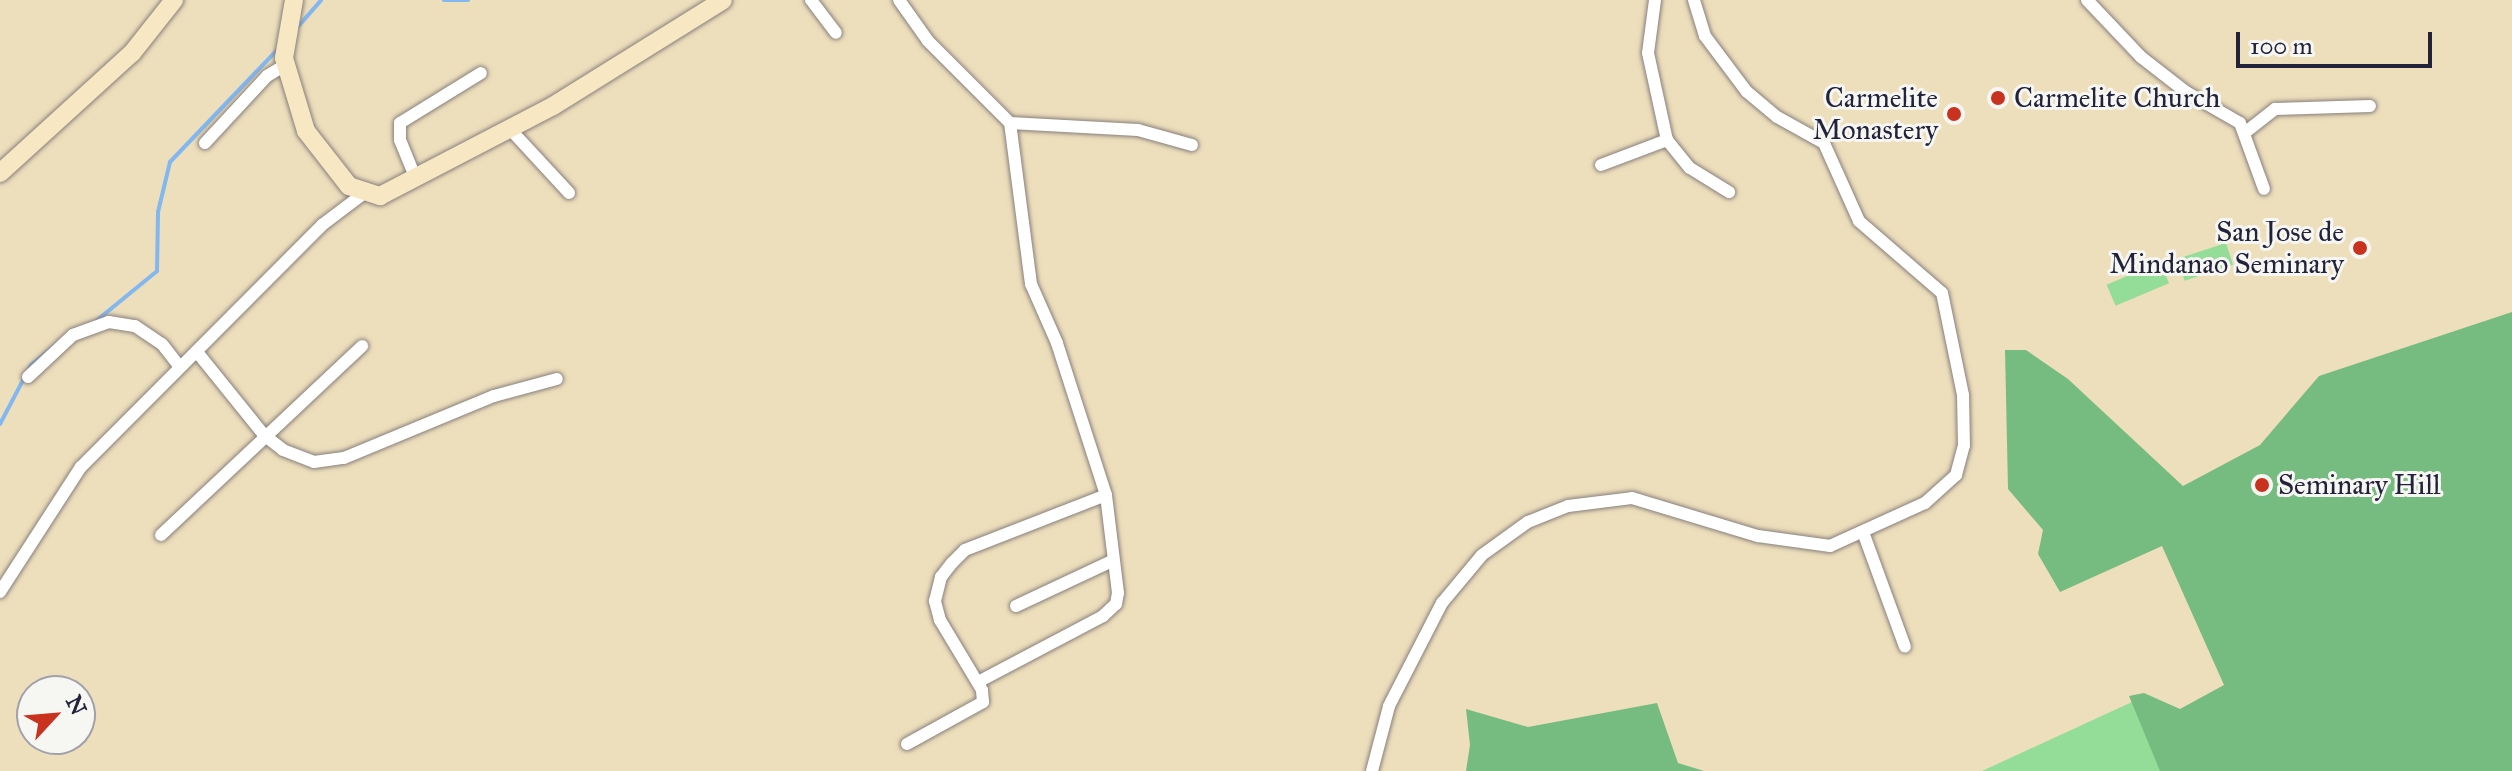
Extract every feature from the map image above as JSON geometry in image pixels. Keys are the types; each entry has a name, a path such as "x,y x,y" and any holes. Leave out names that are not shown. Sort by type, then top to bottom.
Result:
{"main road":[{"path":"0,173 124,61 174,0"},
{"path":"294,0 285,51 297,110 317,150 363,194 380,196 510,129 723,0"}],"street":[{"path":"811,0 836,33"},
{"path":"899,0 928,41 1010,123 1031,284 1057,343 1106,495 1116,604 1103,616 978,682"},
{"path":"1655,0 1648,53 1667,140 1690,168 1729,192"},
{"path":"1372,771 1389,706 1442,603 1482,555 1528,522 1568,506 1632,498 1786,543 1830,546 1933,499 1956,475 1964,446 1963,395 1946,308 1927,276 1886,249 1859,221 1824,143 1777,117 1747,92 1705,36 1694,0"},
{"path":"2087,0 2141,57 2247,131 2264,189"},
{"path":"205,143 267,76 285,51"},
{"path":"416,179 400,140 400,123 481,73"},
{"path":"2247,131 2275,109 2370,106"},
{"path":"1010,123 1138,130 1192,145"},
{"path":"510,129 569,193"},
{"path":"1601,165 1667,140"},
{"path":"0,592 81,467 322,225 363,194"},
{"path":"28,377 73,335 109,322 135,326 162,344 180,367"},
{"path":"161,535 362,346"},
{"path":"197,352 264,435 301,459 327,463 494,396 557,379"},
{"path":"907,744 983,702 978,682 940,620 935,601 941,577 965,550 1106,495"},
{"path":"1863,532 1905,647"},
{"path":"1016,606 1112,561"}],"green space":[{"path":"2226,243 2233,265 2185,281 2177,259"},
{"path":"2160,262 2169,283 2116,306 2107,285"},
{"path":"2512,312 2512,771 2160,771 2129,696 2144,693 2180,709 2224,685 2162,546 2060,592 2038,554 2043,530 2008,489 2005,350 2026,350 2068,379 2183,486 2260,445 2319,376"},
{"path":"2132,702 2169,771 1982,771"},
{"path":"1657,703 1678,763 1704,771 1466,771 1470,745 1466,709 1528,727"}],"waterway":[{"path":"296,29 321,0"},
{"path":"444,0 468,0"},
{"path":"96,321 157,271 158,212 170,162 279,48"},
{"path":"0,424 31,365 64,338"}],"place":[{"name":"Carmelite Church","path":"1998,98"},
{"name":"Carmelite Monastery","path":"1954,114"},
{"name":"San Jose de Mindanao Seminary","path":"2360,248"},
{"name":"Seminary Hill","path":"2262,485"}]}
